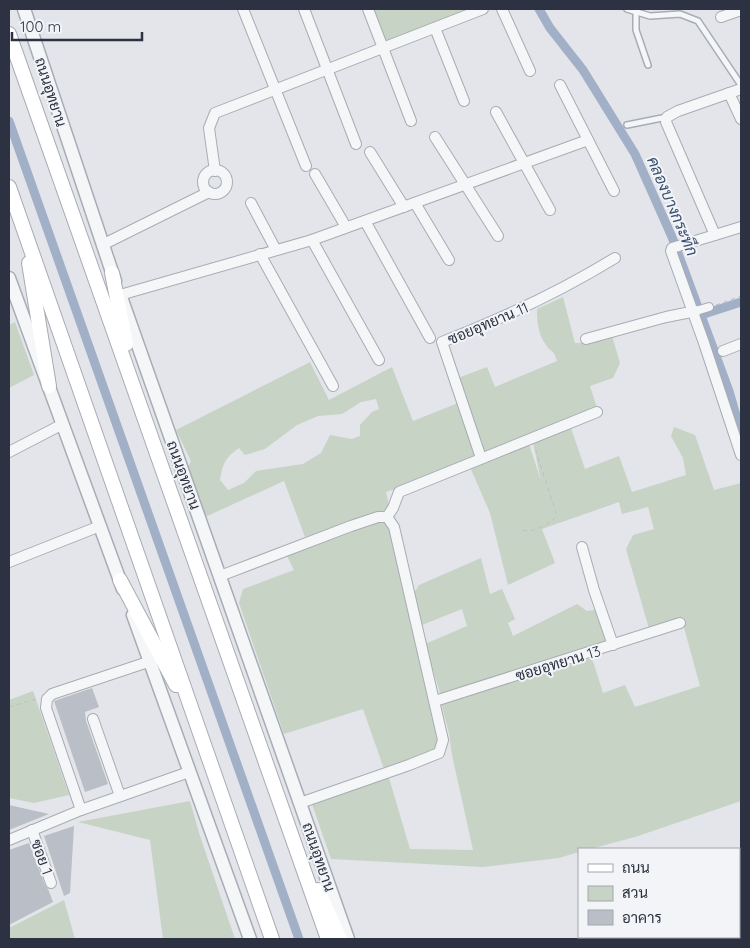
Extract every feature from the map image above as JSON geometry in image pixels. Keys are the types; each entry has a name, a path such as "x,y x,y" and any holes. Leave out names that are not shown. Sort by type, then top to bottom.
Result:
{"main road":[{"name":"ถนนอุทยาน","path":"9,34 328,939"},
{"path":"9,187 272,939"},
{"path":"25,234 33,297 49,386"},
{"path":"112,274 140,407"},
{"path":"120,580 174,682 205,747"},
{"path":"287,824 340,939"}],"street":[{"name":"ถนนอุทยาน","path":"24,9 112,274 348,939"},
{"path":"243,9 306,166"},
{"path":"304,9 356,144"},
{"path":"368,9 411,121"},
{"path":"215,171 209,128 215,112 483,9"},
{"path":"502,9 530,71"},
{"path":"721,17 741,10"},
{"path":"435,28 464,101"},
{"path":"560,85 614,191"},
{"path":"715,235 666,122 667,117 678,111 741,89"},
{"path":"728,93 741,118"},
{"path":"496,112 550,210"},
{"path":"435,137 498,236"},
{"path":"120,295 312,240 588,140"},
{"path":"370,152 404,207"},
{"path":"102,245 209,192 219,194 226,187 226,177 222,173 215,171 207,173 203,183 209,192"},
{"path":"314,174 346,227"},
{"path":"251,203 276,250"},
{"path":"415,203 449,260"},
{"path":"365,221 430,338"},
{"path":"741,227 675,247 670,251 694,311 741,455"},
{"path":"312,240 379,360"},
{"path":"260,254 333,386"},
{"name":"ซอยอุทยาน 11","path":"481,458 442,342 493,322 549,296 615,258"},
{"path":"9,278 151,661 250,939"},
{"path":"586,339 709,307"},
{"path":"723,351 741,344"},
{"path":"386,517 393,508 399,492 597,412"},
{"path":"9,452 63,424"},
{"path":"220,576 351,526 378,517 386,517"},
{"path":"300,803 409,766 439,753 443,740 394,527 386,517"},
{"path":"9,562 100,526"},
{"path":"582,547 594,590 613,645"},
{"name":"ซอยอุทยาน 13","path":"435,701 680,623"},
{"path":"81,810 46,708 47,699 52,694 151,661"},
{"path":"93,719 120,796"},
{"path":"9,840 81,810 189,772"},
{"name":"ซอย 1","path":"32,830 51,883"}],"lane":[{"path":"627,9 650,16 680,14 698,21 741,85"},
{"path":"636,12 636,30 648,65"},
{"path":"627,125 667,117"}],"path":[{"path":"709,307 741,296"},
{"path":"523,530 527,532 551,522 557,516 532,438"},
{"path":"9,707 35,699 47,699"}],"green space":[{"path":"374,9 477,9 387,43"},
{"path":"563,297 575,343 586,343 612,336 620,363 613,378 590,386 597,408 487,453 482,447 458,378 487,367 495,387 557,361 554,353 541,336 537,309"},
{"path":"15,322 34,375 9,388 9,325"},
{"path":"310,362 329,400 392,367 413,421 458,403 476,456 433,473 430,478 386,492 389,505 386,510 305,537 284,481 205,517 188,467 191,461 176,430","holes":["376,399 379,409 372,412 360,425 360,436 352,439 330,435 321,453 303,464 256,471 244,483 228,490 220,480 225,461 239,448 245,455 265,449 297,425 318,416 342,414 361,402"]},
{"path":"674,427 695,435 714,490 741,483 741,801 635,837 594,848 578,848 578,852 559,858 483,867 331,859 312,804 389,778 410,849 473,850 441,703 592,658 603,693 625,685 635,707 700,686 683,624 650,632 626,549 633,535 654,529 648,507 622,514 619,502 542,529 555,563 508,585 490,513 470,467 529,444 541,481 533,442 571,428 585,469 619,456 632,492 686,475 683,458 671,436"},
{"path":"383,520 388,524 393,534 438,743 435,751 384,769 363,709 284,734 239,603 243,589 294,570 286,554"},
{"path":"481,558 490,594 502,589 515,619 508,623 513,636 577,604 587,611 595,610 608,644 450,693 440,693 425,644 467,626 462,609 422,625 414,593 419,585"},
{"path":"33,691 69,795 34,803 9,798 9,700"},
{"path":"190,801 235,939 163,939 150,840 78,822"},
{"path":"64,900 75,939 9,939 9,928"}],"building":[{"path":"92,688 99,707 85,712 86,721 108,784 85,792 54,701"},
{"path":"9,805 49,814 9,830"},
{"path":"74,826 70,893 64,896 44,836"},
{"path":"29,843 53,902 9,925 9,850"}],"waterway":[{"name":"คลองบางกระทึก","path":"539,9 550,28 583,70 635,154 672,237 729,391 741,433"},
{"path":"9,121 299,939"},
{"path":"701,315 741,302"}]}
